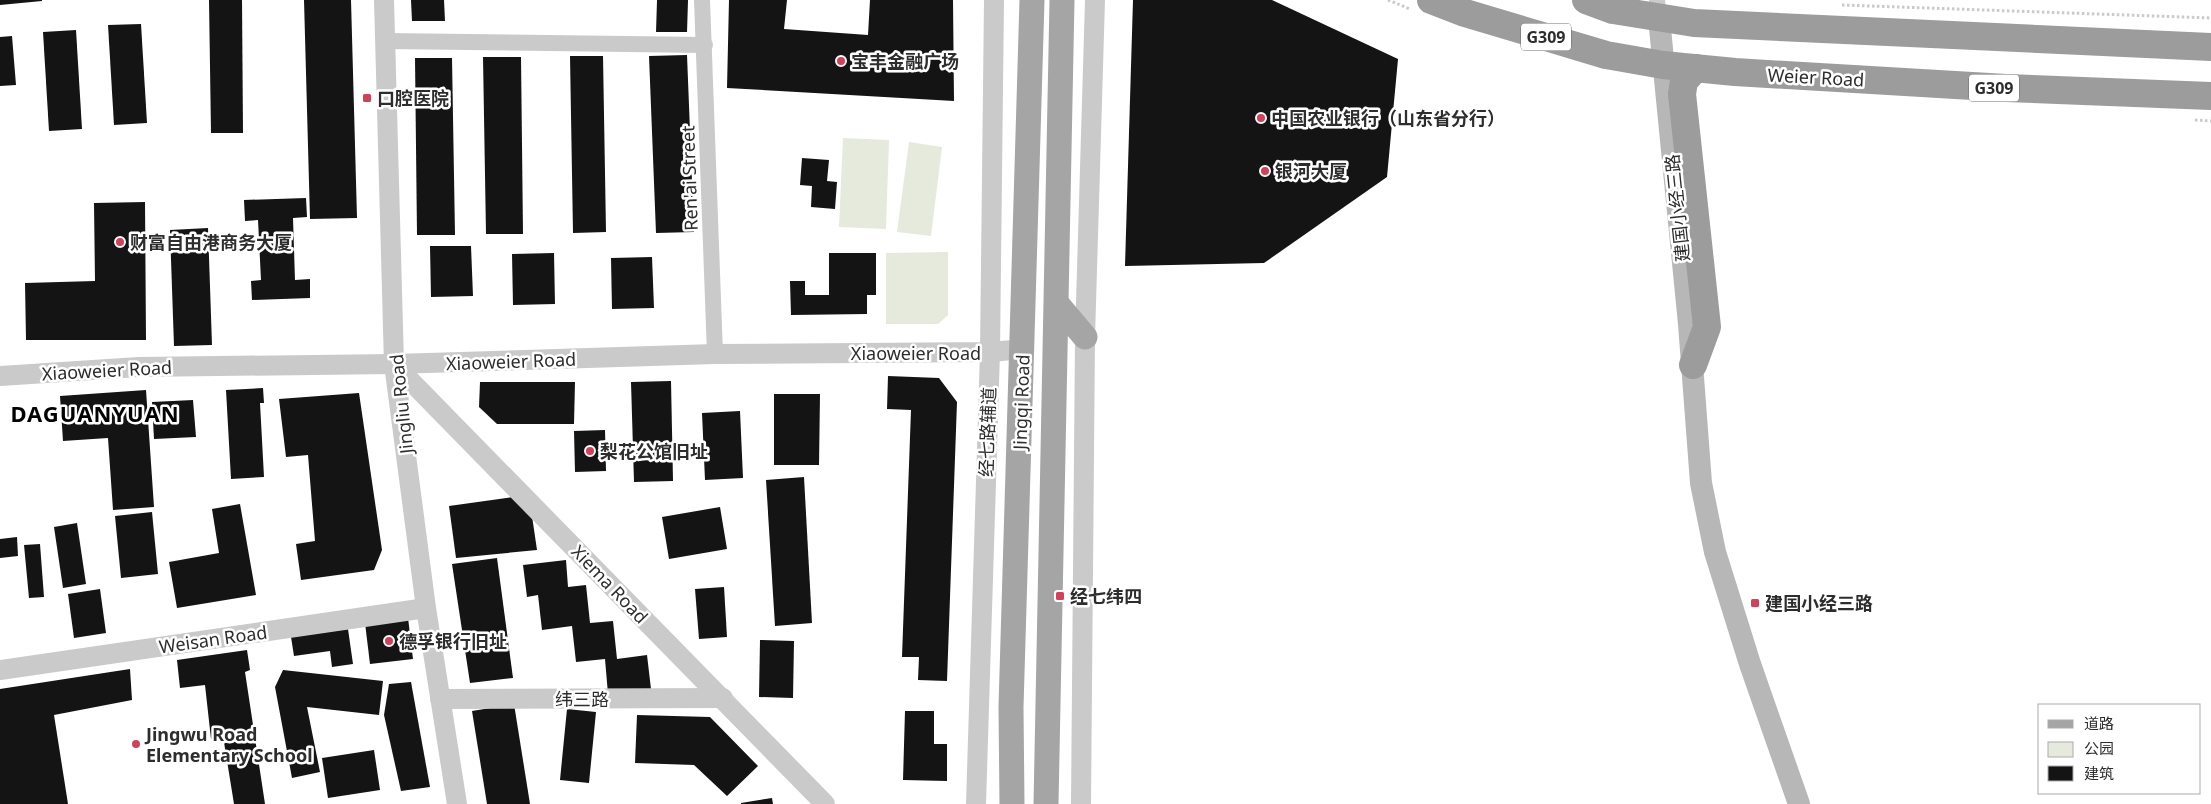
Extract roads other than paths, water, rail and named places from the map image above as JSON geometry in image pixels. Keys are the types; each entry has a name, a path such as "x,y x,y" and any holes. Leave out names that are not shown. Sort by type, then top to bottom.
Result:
{"highway":[{"name":"Weier Road","path":"1431,0 1462,12 1606,55 1663,65 2006,88 2211,96"},
{"path":"1586,0 1613,10 1658,9 1694,23 1811,30 2211,47"},
{"path":"1693,365 1707,327 1696,295 1682,94 1684,81 1696,68"}],"main road":[{"name":"Jingqi Road","path":"1012,804 1011,707 1032,0"},
{"name":"Jingqi Road","path":"1046,804 1049,614 1058,305 1062,0"},
{"name":"建国小经三路","path":"1658,9 1663,65 1696,295"},
{"path":"1058,305 1085,337"},
{"path":"1693,365 1701,483 1715,552 1750,664 1799,804"}],"street":[{"name":"Jingliu Road","path":"384,0 394,364 426,608 457,804"},
{"name":"Ren'ai Street","path":"702,0 715,354"},
{"name":"经七路辅道","path":"976,804 990,352 994,0"},
{"path":"1081,804 1085,337 1095,0"},
{"path":"385,41 705,45"},
{"name":"Xiaoweier Road","path":"0,376 139,367 394,364 715,354 990,352 1023,349"},
{"name":"Xiema Road","path":"394,364 825,804"},
{"name":"Weisan Road","path":"0,670 426,608"},
{"name":"纬三路","path":"440,699 723,698"}],"place":[{"name":"宝丰金融广场","path":"841,61"},
{"name":"口腔医院","path":"367,98"},
{"name":"中国农业银行（山东省分行）","path":"1261,118"},
{"name":"银河大厦","path":"1265,171"},
{"name":"财富自由港商务大厦","path":"120,242"},
{"name":"梨花公馆旧址","path":"590,451"},
{"name":"经七纬四","path":"1060,596"},
{"name":"建国小经三路","path":"1755,603"},
{"name":"德孚银行旧址","path":"389,641"},
{"name":"Jingwu Road Elementary School","path":"136,744"}],"district":[{"name":"DAGUANYUAN","path":"95,413"}]}
